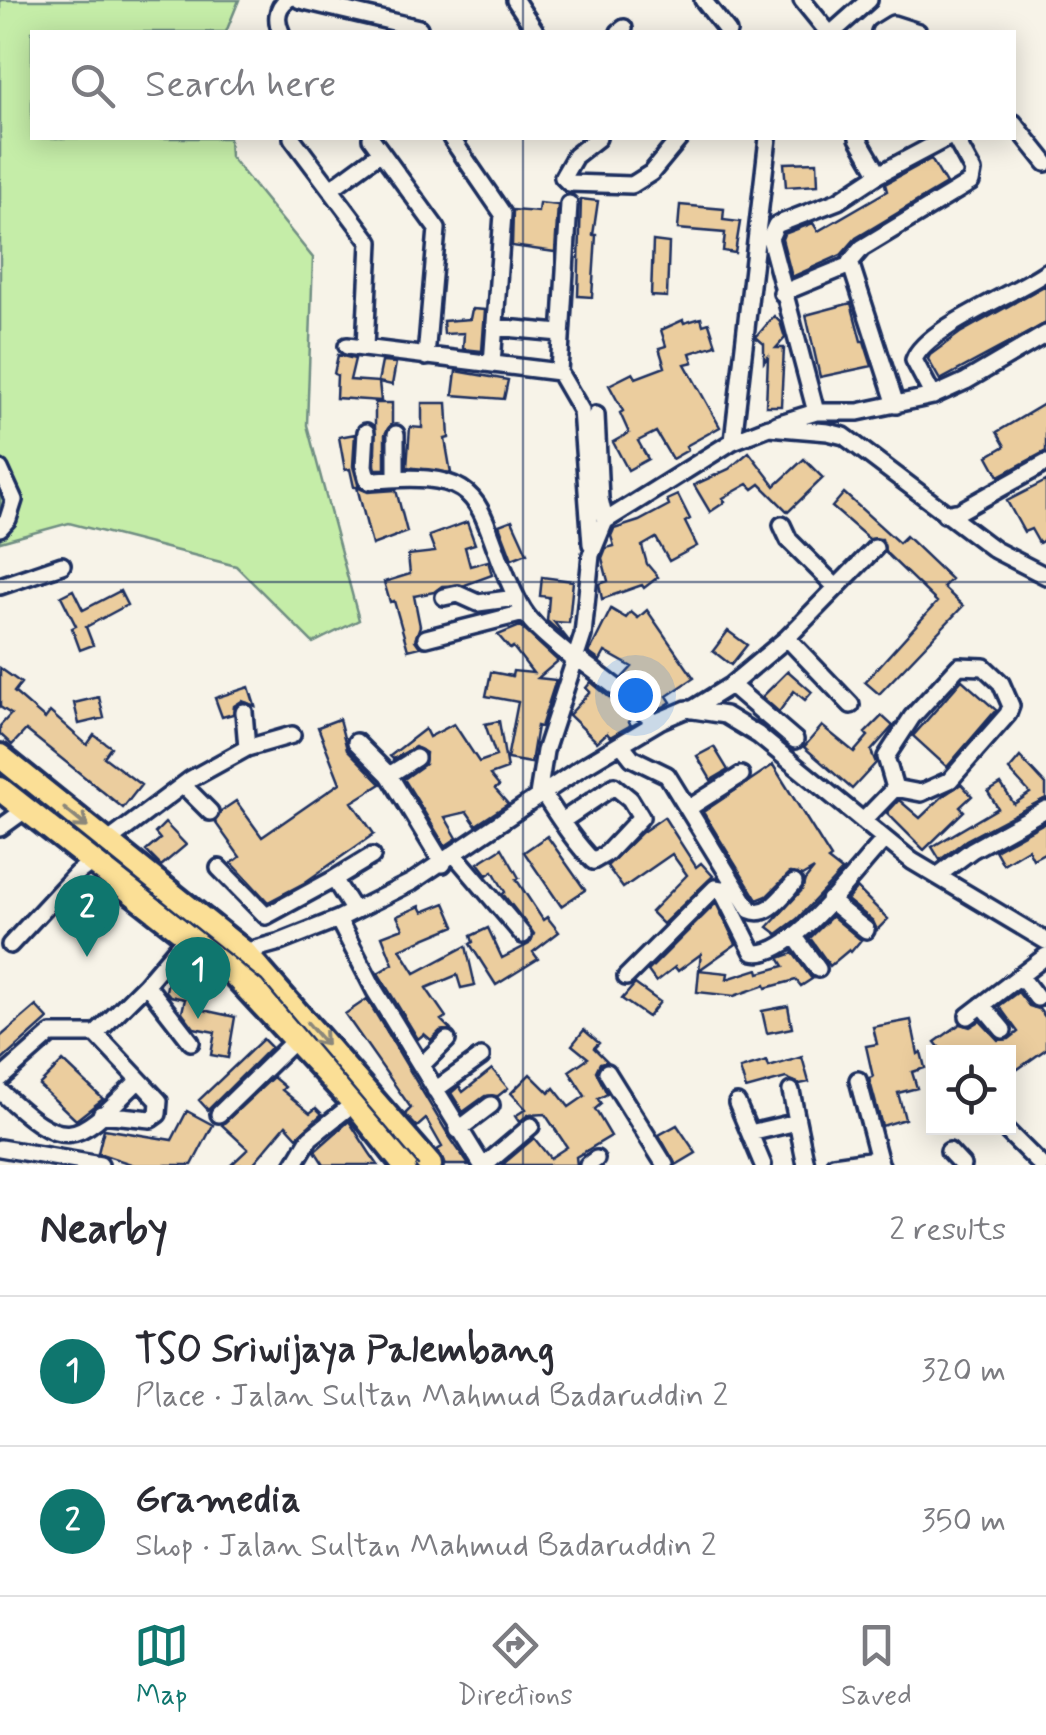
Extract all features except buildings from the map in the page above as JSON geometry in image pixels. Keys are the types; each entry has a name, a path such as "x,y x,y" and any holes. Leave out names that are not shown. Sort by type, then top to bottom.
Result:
{"highway":[{"path":"0,756 244,952 430,1165"},
{"path":"0,789 227,967 354,1103 404,1165"}],"street":[{"path":"281,30 280,6 287,0"},
{"path":"300,0 418,28"},
{"path":"514,0 535,30"},
{"path":"703,0 722,30"},
{"path":"802,0 828,30"},
{"path":"832,30 869,0"},
{"path":"883,30 893,24 912,30"},
{"path":"1016,126 1046,163"},
{"path":"294,140 370,242 366,347"},
{"path":"372,140 436,229 426,357"},
{"path":"452,140 503,214 492,364"},
{"path":"596,140 566,168 563,177 569,183 632,185 651,173 678,140"},
{"path":"732,441 768,140"},
{"path":"859,140 879,174"},
{"path":"816,412 770,238 776,225 838,202 879,174 944,140"},
{"path":"896,405 850,264 852,256 862,248 972,182 973,171 957,140"},
{"path":"332,188 381,152"},
{"path":"562,821 614,786 630,799 642,817 594,862 540,793 545,750 582,635 591,554 581,410 558,372 569,204"},
{"path":"782,293 850,264"},
{"path":"932,396 914,360 916,352 935,334 1046,272"},
{"path":"495,326 560,333"},
{"path":"591,554 605,521 732,441 816,412 858,412 932,396 966,382 1046,334"},
{"path":"347,346 558,372"},
{"path":"596,416 600,499 605,521"},
{"path":"769,427 844,436 994,550 1046,576"},
{"path":"366,432 364,466 368,480 396,476 452,482 472,497 485,518 524,613 575,659 625,694 655,724"},
{"path":"396,434 396,476"},
{"path":"945,514 960,511 1046,463"},
{"path":"0,469 14,500 0,528"},
{"path":"782,524 789,540 835,586"},
{"path":"244,952 354,912 449,860 540,793 621,744 655,724 692,710 731,685 787,638 875,548"},
{"path":"0,586 50,569"},
{"path":"444,598 458,594 469,602 488,604 516,598"},
{"path":"426,638 524,613"},
{"path":"787,638 851,704"},
{"path":"959,666 984,666 1001,683 1011,706 1008,714 950,780 921,794 895,788 886,757 912,718 959,666"},
{"path":"731,685 795,740"},
{"path":"692,710 726,715 758,735 885,839 937,876 1046,940"},
{"path":"244,712 247,748"},
{"path":"106,843 215,763 247,748 292,735"},
{"path":"356,742 389,775 449,860 522,935"},
{"path":"621,744 632,758 667,776 750,910 764,912 794,883"},
{"path":"389,775 416,758"},
{"path":"689,808 741,775"},
{"path":"184,786 210,812"},
{"path":"863,821 895,788"},
{"path":"937,876 972,850 1046,809"},
{"path":"0,828 24,810"},
{"path":"626,977 715,888 721,890 753,952 766,953 796,938 885,839"},
{"path":"219,868 266,916 372,856"},
{"path":"10,945 92,862"},
{"path":"334,879 354,912"},
{"path":"828,900 866,930"},
{"path":"338,918 375,991 458,1130 484,1165 531,1126"},
{"path":"0,1079 51,1034 96,1034 187,936"},
{"path":"796,938 818,968"},
{"path":"968,1016 1046,956"},
{"path":"1021,976 1037,998"},
{"path":"146,984 192,1042"},
{"path":"982,1005 1003,1030"},
{"path":"96,1034 159,1101 159,1112 154,1118 100,1114"},
{"path":"219,1114 294,1040"},
{"path":"422,1065 448,1040"},
{"path":"435,1090 481,1057"},
{"path":"607,1072 665,1165"},
{"path":"0,1090 36,1125 52,1133 81,1131 138,1080"},
{"path":"834,1165 857,1160 880,1164 858,1080"},
{"path":"792,1091 806,1165"},
{"path":"294,1165 310,1138 354,1103"},
{"path":"737,1103 762,1165"},
{"path":"458,1130 491,1105"},
{"path":"750,1133 797,1122"},
{"path":"1011,1135 1041,1165"},
{"path":"1,1149 100,1165"},
{"path":"949,1152 962,1165"}],"green space":[{"path":"0,0 239,0 227,30 30,30 30,140 229,140 230,156 313,258 307,425 359,620 313,643 236,566 69,523 0,542"}],"tram line":[{"path":"25,790 262,981 418,1165"}],"place":[{"name":"Gramedia","path":"87,957"},
{"name":"TSO Sriwijaya Palembang","path":"198,1019"}]}
